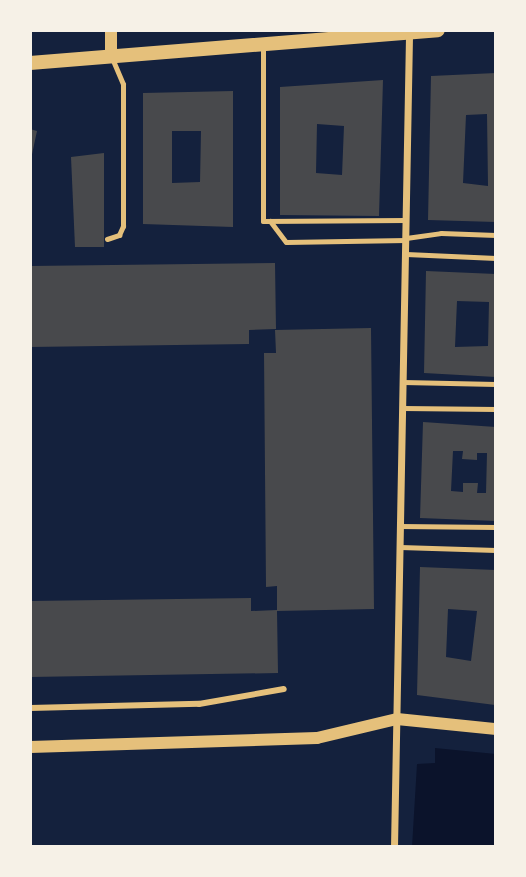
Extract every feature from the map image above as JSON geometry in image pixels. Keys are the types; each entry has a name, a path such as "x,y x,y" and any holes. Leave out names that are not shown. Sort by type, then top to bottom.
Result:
{"main road":[{"path":"30,63 263,41 438,30"}],"street":[{"path":"111,30 111,55"},
{"path":"394,847 409,31"},
{"path":"30,708 199,704 284,689"},
{"path":"30,747 317,738 397,719 496,729"}],"lane":[{"path":"263,41 263,221 406,220"},
{"path":"107,239 119,235 123,226 123,84 111,55"},
{"path":"270,221 286,242 406,239 441,233 496,234"},
{"path":"406,254 496,258"},
{"path":"403,382 496,384"},
{"path":"403,408 496,409"},
{"path":"400,526 496,527"},
{"path":"400,547 496,550"}],"water":[{"path":"435,748 496,754 496,847 412,847 417,764 435,763"}],"building":[{"path":"496,73 496,222 428,220 431,76","holes":["487,114 488,186 463,183 466,115"]},
{"path":"383,80 379,216 280,215 280,87","holes":["317,124 344,126 342,175 316,173"]},
{"path":"233,91 233,227 143,224 143,93","holes":["172,131 201,131 200,182 172,183"]},
{"path":"30,129 37,131 31,159 30,159"},
{"path":"104,153 104,247 75,247 71,157"},
{"path":"275,263 276,329 249,330 249,344 30,347 30,266"},
{"path":"426,271 496,274 496,377 424,373","holes":["457,301 489,302 488,346 455,347"]},
{"path":"371,328 374,609 277,611 278,673 30,677 30,601 251,598 251,611 277,610 277,586 266,587 264,353 276,353 275,330"},
{"path":"423,422 496,427 496,521 420,518","holes":["453,451 463,451 462,459 477,460 477,453 487,453 486,493 477,493 478,483 463,483 463,492 451,491"]},
{"path":"420,567 496,570 495,705 417,695","holes":["448,609 477,611 471,661 446,657"]}]}
